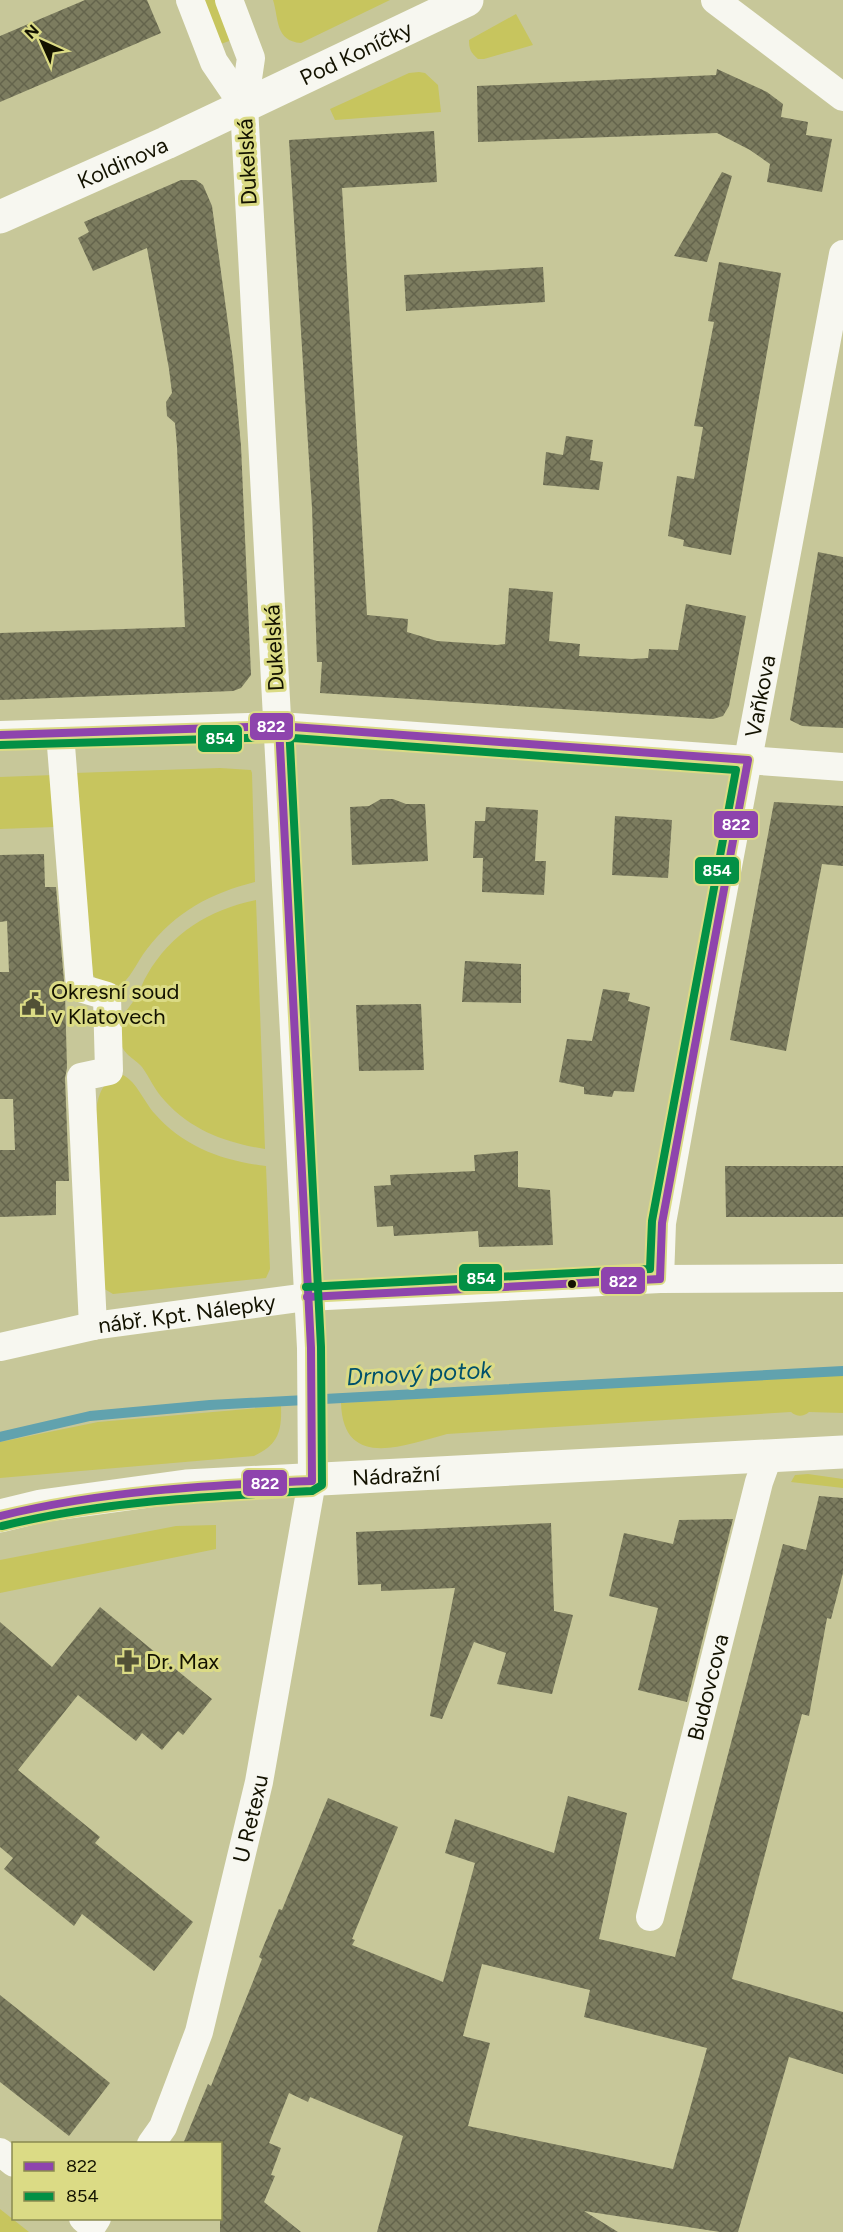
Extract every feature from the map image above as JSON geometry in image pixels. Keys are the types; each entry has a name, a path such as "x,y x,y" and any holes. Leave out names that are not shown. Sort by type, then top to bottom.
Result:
{"street":[{"name":"Dukelská","path":"190,0 214,62 244,106"},
{"name":"Dukelská","path":"229,0 251,58 244,106 311,1348"},
{"name":"Pod Koníčky","path":"244,106 467,0"},
{"path":"715,0 843,97"},
{"name":"Koldinova","path":"0,217 244,106"},
{"name":"Vaňkova","path":"660,1280 662,1223 843,254"},
{"path":"0,735 279,726 843,767"},
{"path":"60,733 80,988 107,996 109,1071 81,1077 93,1326"},
{"name":"nábř. Kpt. Nálepky","path":"0,1347 93,1326 307,1297 660,1280 843,1278"},
{"name":"U Retexu","path":"152,2142 163,2127 199,2032 259,1782 312,1481 314,1439 311,1348"},
{"name":"Nádražní","path":"0,1516 40,1506 186,1486 843,1452"},
{"name":"Nádražní","path":"782,1456 843,1466"},
{"name":"Budovcova","path":"650,1917 759,1482 782,1456"},
{"path":"0,2152 12,2161"},
{"path":"85,2220 92,2226 96,2220"}],"shaded area":[{"path":"201,0 217,0 232,40 218,45"},
{"path":"273,0 390,0 301,43 286,38 282,34"},
{"path":"516,14 533,45 478,59 471,51 469,40"},
{"path":"409,73 425,73 438,85 441,112 335,120 330,109"},
{"path":"220,768 251,770 252,773 255,882 209,898 182,914 158,936 143,954 130,976 116,989 100,983 93,975 74,773"},
{"path":"54,775 55,827 0,829 0,777"},
{"path":"256,900 265,1149 211,1134 198,1128 175,1111 155,1089 142,1067 123,1049 120,1040 120,1023 124,1014 157,960 168,947 180,935 207,917"},
{"path":"123,1075 132,1082 166,1126 192,1144 220,1156 266,1166 270,1269 266,1278 113,1294 101,1287 96,1110 99,1097 107,1083"},
{"path":"843,1374 843,1413 809,1412 800,1416 791,1412 447,1434 396,1447 379,1448 364,1446 352,1438 344,1424 341,1403"},
{"path":"281,1406 281,1423 277,1437 262,1452 254,1456 0,1478 0,1442 98,1422"},
{"path":"808,1474 843,1479 843,1488 791,1482 795,1475"},
{"path":"216,1525 216,1549 0,1593 0,1560 176,1526"},
{"path":"0,2209 29,2232 0,2232"}],"building":[{"path":"85,0 147,0 161,33 0,102 0,36"},
{"path":"717,69 767,92 783,104 781,117 808,122 806,135 832,139 822,192 767,182 770,164 750,150 717,133 478,142 477,86 716,75"},
{"path":"434,131 437,182 342,188 367,615 408,619 407,632 437,641 497,645 505,644 509,588 553,592 549,641 580,644 579,656 632,659 648,658 649,649 678,650 686,604 746,616 729,706 723,716 713,719 320,693 322,662 317,662 312,508 289,140"},
{"path":"722,172 732,176 707,262 674,256"},
{"path":"181,180 196,180 203,185 212,206 233,360 241,446 251,675 241,688 233,691 0,700 0,633 185,627 175,423 167,416 166,402 172,393 147,248 93,271 78,238 89,232 84,222"},
{"path":"719,262 781,273 731,555 683,546 684,540 668,536 677,476 694,479 703,427 694,426 714,322 708,321"},
{"path":"543,267 545,302 406,311 404,275"},
{"path":"566,436 593,440 590,460 603,462 599,490 543,485 546,452 563,455"},
{"path":"818,552 843,557 843,728 802,726 790,720"},
{"path":"381,799 393,799 406,804 425,804 428,861 352,865 350,807 369,806"},
{"path":"774,802 843,806 843,866 822,864 786,1051 730,1040"},
{"path":"486,807 538,810 535,861 546,861 544,895 482,892 483,858 473,858 475,821 485,821"},
{"path":"615,816 672,820 668,878 612,875"},
{"name":"Okresní soud v Klatovech","path":"44,854 45,887 56,887 65,993 67,1068 65,1078 69,1181 56,1181 56,1215 0,1217 0,1150 15,1150 13,1099 0,1099 0,972 9,972 7,921 0,922 0,855"},
{"path":"465,961 521,964 521,1003 462,1002"},
{"path":"603,989 630,993 628,1001 650,1007 634,1092 614,1091 612,1097 584,1094 584,1087 559,1082 567,1039 592,1041"},
{"path":"421,1004 424,1070 359,1071 356,1005"},
{"path":"518,1151 518,1187 550,1190 553,1245 479,1247 478,1231 394,1236 393,1226 377,1227 374,1186 391,1185 390,1175 475,1171 474,1155"},
{"path":"725,1166 843,1166 843,1217 726,1217"},
{"path":"819,1496 843,1498 843,1573 831,1619 827,1618 809,1716 802,1714 732,1979 843,2012 843,2074 789,2057 738,2232 720,2232 584,2211 618,2232 377,2232 403,2136 310,2097 308,2102 289,2093 269,2143 281,2148 271,2175 275,2176 264,2202 301,2232 220,2232 222,2142 184,2142 208,2084 211,2086 262,1959 259,1957 279,1909 282,1910 328,1798 398,1827 352,1939 355,1940 352,1945 443,1982 475,1863 445,1853 455,1819 554,1853 568,1796 627,1813 599,1939 675,1957 783,1544 806,1550","holes":["482,1964 590,1990 584,2017 707,2048 673,2169 468,2126 490,2043 463,2036"]},
{"path":"733,1519 687,1702 638,1690 658,1608 609,1596 624,1533 673,1544 679,1520"},
{"path":"551,1523 554,1611 573,1615 552,1694 497,1684 506,1653 474,1642 442,1719 430,1716 455,1588 381,1591 381,1584 358,1585 356,1532"},
{"path":"100,1607 212,1699 183,1735 178,1731 162,1750 142,1733 136,1741 78,1695 18,1770 100,1837 95,1843 193,1922 154,1971 82,1914 74,1926 4,1869 13,1858 0,1847 0,1622 52,1667"},
{"path":"0,1995 110,2083 69,2136 0,2082"}],"waterway":[{"name":"Drnový potok","path":"0,1437 90,1416 210,1405 843,1371"}],"transit line":[{"name":"854","path":"2,1526 117,1505 312,1491 322,1485 321,1347 289,725"},
{"name":"822","path":"0,735 279,726 748,760 662,1223 660,1279 307,1297"},
{"name":"822","path":"0,1516 38,1507 116,1495 194,1487 312,1481 311,1348 279,726"},
{"name":"854","path":"0,745 279,737 736,770 652,1221 650,1269 306,1287"}],"place":[{"name":"Okresní soud v Klatovech","path":"33,1004"},
{"name":"Dr. Max","path":"128,1661"}]}
